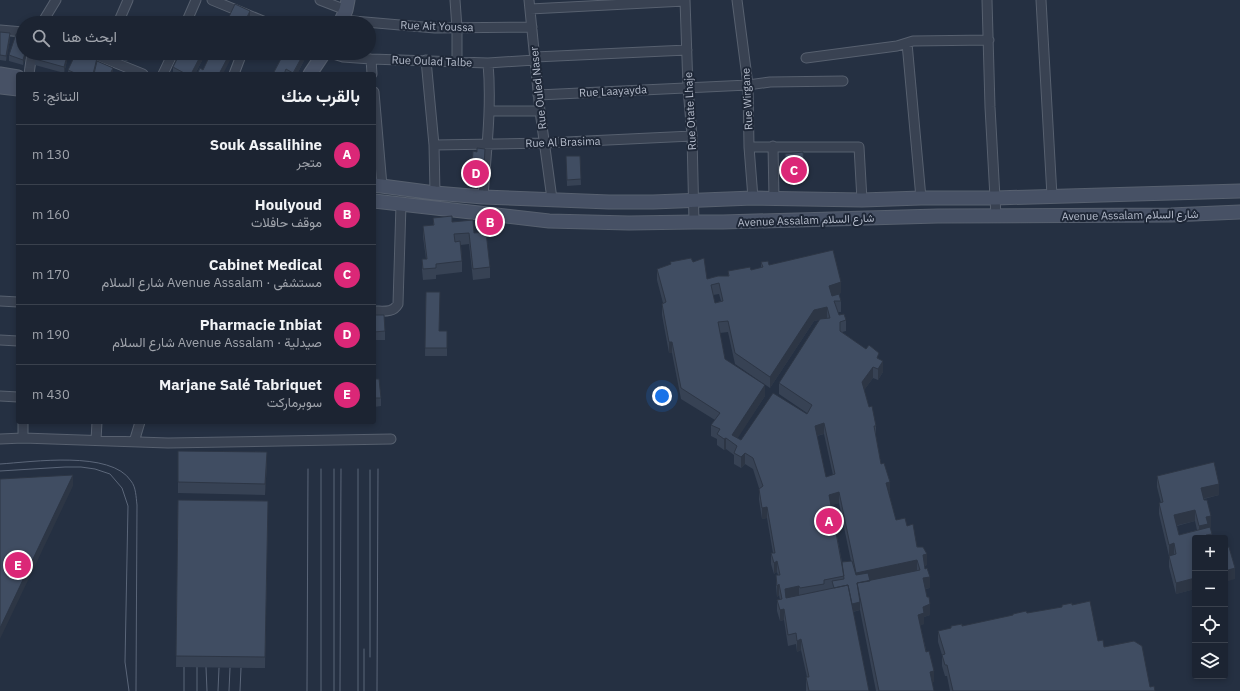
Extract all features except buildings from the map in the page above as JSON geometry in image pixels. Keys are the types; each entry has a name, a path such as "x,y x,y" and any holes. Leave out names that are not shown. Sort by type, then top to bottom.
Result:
{"street":[{"path":"46,16 56,0"},
{"path":"121,16 128,0"},
{"path":"189,16 196,0"},
{"path":"212,0 246,16"},
{"name":"Rue Ait Youssa","path":"320,0 344,13 359,16"},
{"path":"455,0 457,62"},
{"path":"530,5 685,0"},
{"name":"Rue Otate Lhaje","path":"685,0 688,88 692,136 694,222"},
{"name":"Rue Wirgane","path":"737,0 748,85 749,146 753,198"},
{"path":"987,0 990,107 996,216"},
{"path":"1041,0 1052,196"},
{"name":"Rue Ouled Naser","path":"530,5 538,95 552,199"},
{"name":"Rue Ait Youssa","path":"376,19 416,27 532,27"},
{"path":"0,30 16,31"},
{"path":"806,58 897,46 913,41 989,40"},
{"path":"907,43 920,198"},
{"name":"Rue Oulad Talbe","path":"376,59 488,63 535,58 687,50"},
{"path":"29,72 31,60"},
{"path":"113,60 139,72"},
{"path":"164,72 170,60"},
{"path":"235,72 239,60"},
{"path":"311,72 319,60"},
{"path":"371,60 372,72"},
{"path":"426,60 434,145 435,193"},
{"path":"483,197 489,111 490,79 488,63"},
{"path":"0,74 16,77"},
{"name":"Rue Laayayda","path":"538,95 748,85 770,82 843,81"},
{"path":"0,87 16,90"},
{"path":"489,111 540,111"},
{"name":"Rue Al Brasima","path":"434,145 545,143 692,136"},
{"path":"376,138 378,185"},
{"path":"749,146 859,148 862,200"},
{"path":"772,220 773,146"},
{"name":"Avenue Assalam شارع السلام","path":"378,185 435,193 483,197 638,202 753,198 862,200 995,198 1240,191"},
{"name":"Avenue Assalam شارع السلام","path":"376,201 549,221 629,223 938,216 1171,215 1240,212"},
{"path":"376,311 391,311 396,308 398,304 401,204"},
{"path":"0,301 16,302"},
{"path":"0,340 16,341"},
{"path":"0,396 16,397"},
{"path":"23,424 23,438"},
{"path":"96,440 97,424"},
{"path":"134,442 139,424"},
{"path":"0,439 23,438 168,443 391,439"}],"tram line":[{"path":"0,464 50,460 89,461 107,465 121,471 133,483 136,492 137,505 136,691"},
{"path":"0,471 81,467 95,469 110,474 122,488 128,506 125,662 129,691"},
{"path":"307,691 308,469"},
{"path":"321,469 321,691"},
{"path":"334,469 334,691"},
{"path":"340,691 341,469"},
{"path":"358,469 358,691"},
{"path":"377,691 378,469"},
{"path":"370,470 370,657"},
{"path":"364,649 364,691"},
{"path":"184,667 184,691"},
{"path":"197,667 197,691"},
{"path":"206,667 207,691"},
{"path":"218,691 219,668"},
{"path":"229,691 230,668"},
{"path":"240,691 241,668"}],"place":[{"name":"Cabinet Medical","path":"794,170"},
{"name":"Pharmacie Inbiat","path":"476,173"},
{"name":"Houlyoud","path":"490,222"},
{"name":"Souk Assalihine","path":"829,521"},
{"name":"Marjane Salé Tabriquet","path":"18,565"}]}
